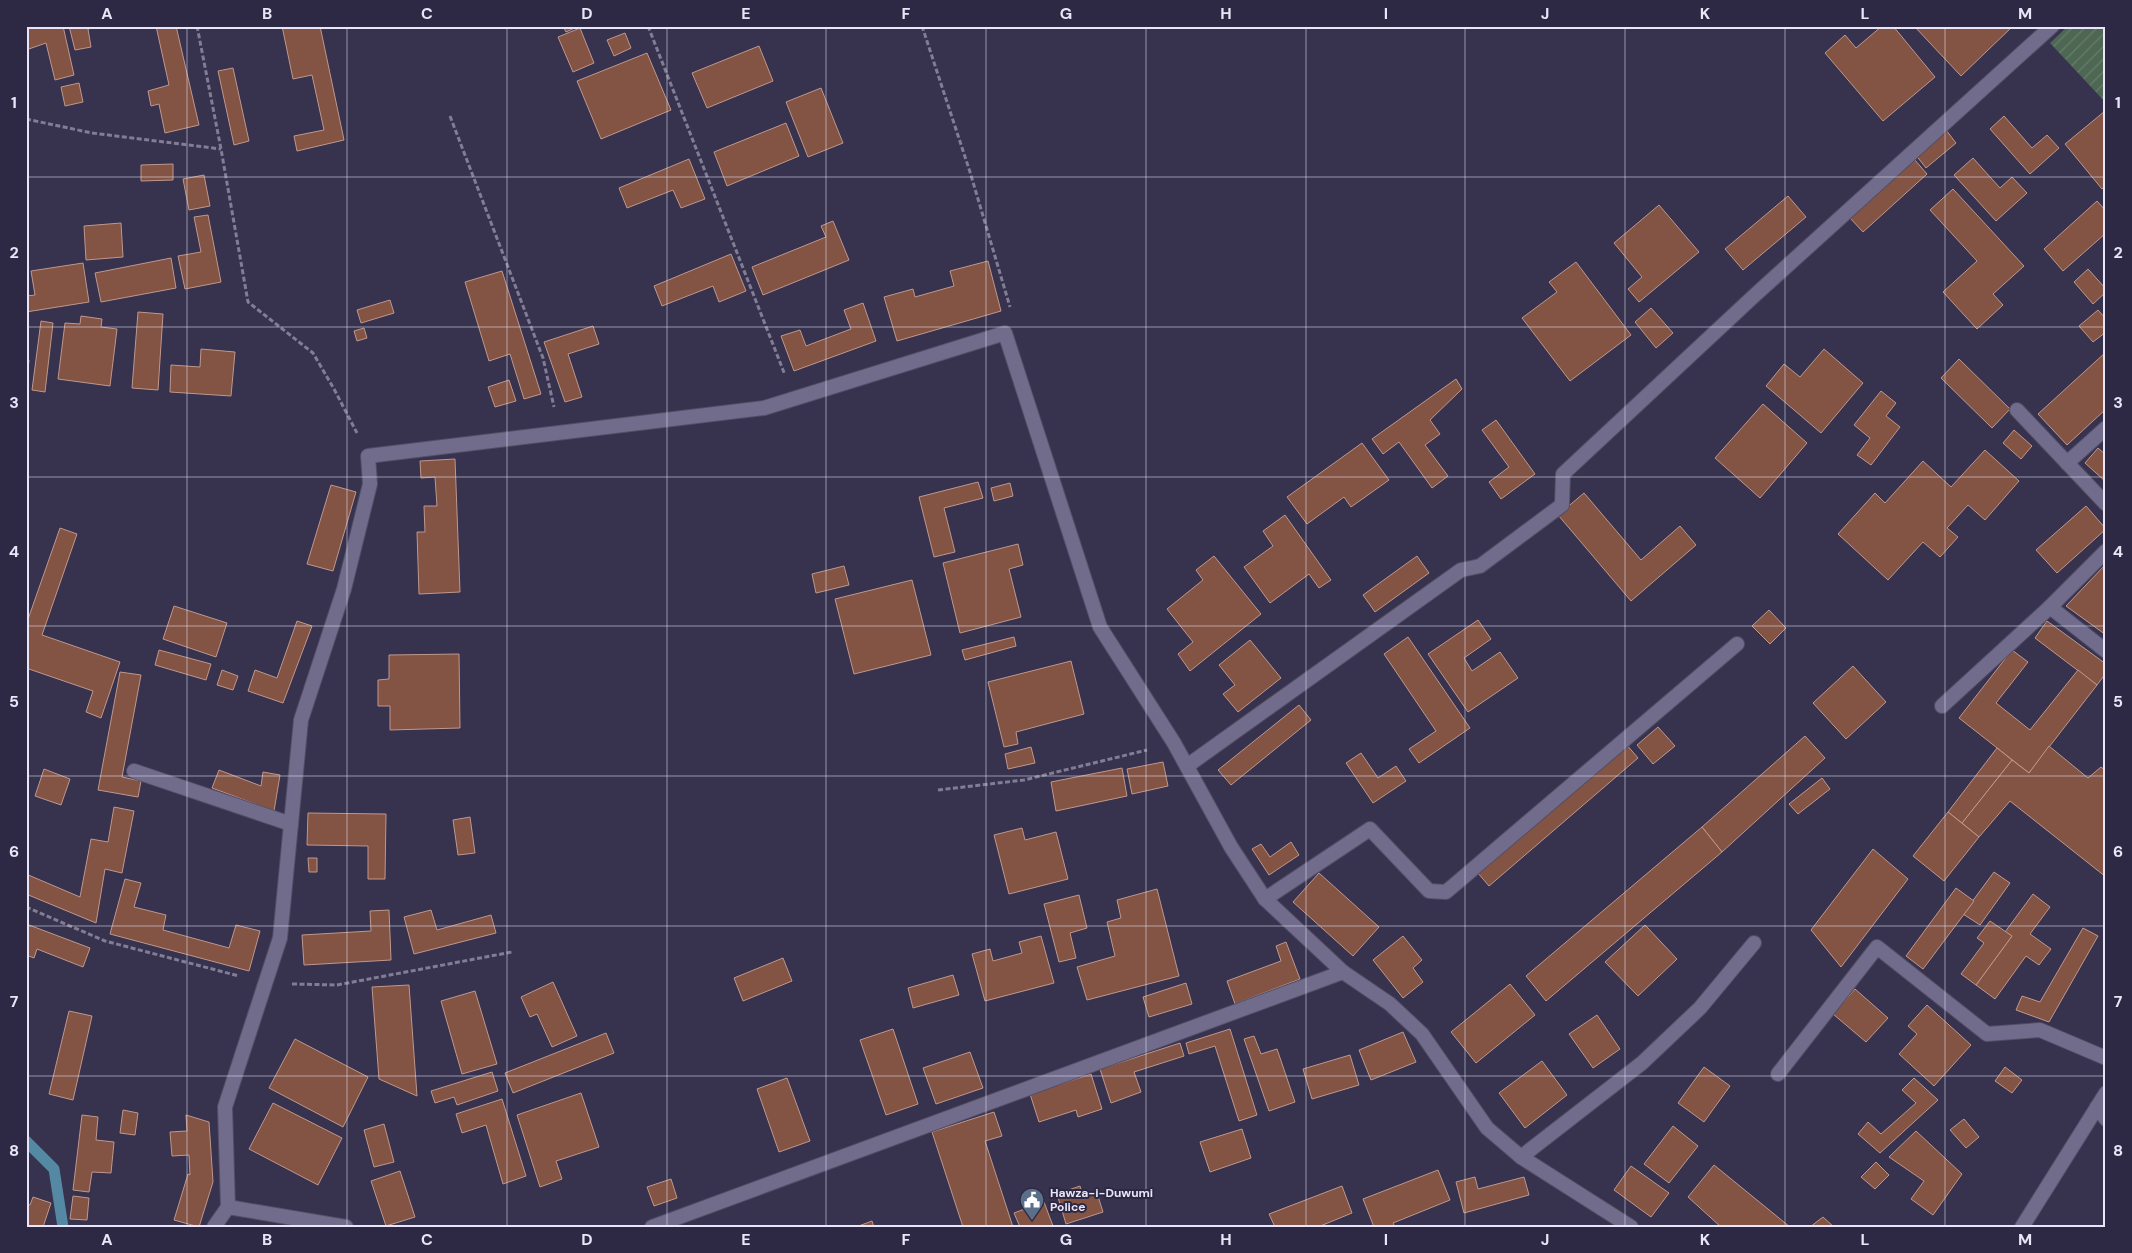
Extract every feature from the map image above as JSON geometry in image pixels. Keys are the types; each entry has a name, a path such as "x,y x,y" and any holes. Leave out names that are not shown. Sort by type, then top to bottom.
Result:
{"street":[{"path":"1187,766 1461,570 1480,566 1562,505 1563,474 1755,295 2052,26"},
{"path":"214,1227 228,1207 226,1107 280,938 301,720 344,589 370,484 368,456 764,408 1005,333 1100,627 1174,743 1231,847 1265,899 1343,972 1390,1004 1422,1034 1487,1128 1522,1158 1630,1227"},
{"path":"2017,410 2106,504"},
{"path":"2067,463 2106,428"},
{"path":"1942,706 2050,608 2106,551"},
{"path":"2050,608 2106,651"},
{"path":"1265,899 1370,829 1429,891 1446,892 1737,644"},
{"path":"134,771 291,824"},
{"path":"1522,1158 1642,1062 1700,1008 1754,943"},
{"path":"1778,1074 1877,946 1987,1034 2040,1030 2106,1058"},
{"path":"652,1227 1343,972"},
{"path":"2022,1227 2106,1093"},
{"path":"2098,1107 2106,1119"},
{"path":"228,1207 346,1227"}],"path":[{"path":"197,26 248,302 313,353 334,389 368,456"},
{"path":"648,26 794,399"},
{"path":"922,26 970,172 1013,318 1005,333"},
{"path":"450,116 542,358 560,434"},
{"path":"26,119 92,133 221,149"},
{"path":"938,790 1024,780 1174,743"}],"green space":[{"path":"2068,26 2106,26 2106,103 2050,43"}],"building":[{"path":"31,26 63,26 74,75 55,80 46,43 26,50 26,28"},
{"path":"69,26 100,26 88,29 91,47 75,50"},
{"path":"156,26 176,26 199,125 165,133 159,104 151,106 148,91 169,85"},
{"path":"282,26 320,26 344,140 297,151 294,136 324,130 312,75 293,79"},
{"path":"563,26 579,26 566,32"},
{"path":"1882,26 1893,26 1935,77 1883,121 1825,53 1845,35 1856,48"},
{"path":"1914,26 2013,26 1961,76"},
{"path":"580,28 594,63 573,72 558,37"},
{"path":"625,33 631,48 614,56 607,40"},
{"path":"759,46 773,81 707,108 692,73"},
{"path":"647,53 671,110 601,139 577,81"},
{"path":"233,68 249,141 234,145 218,71"},
{"path":"79,83 83,102 65,106 61,87"},
{"path":"821,88 843,143 808,157 786,102"},
{"path":"2105,111 2106,186 2102,189 2065,144"},
{"path":"2004,116 2032,148 2047,135 2059,148 2030,174 1990,129"},
{"path":"786,123 799,156 727,186 714,152"},
{"path":"1946,130 1956,143 1926,168 1915,154"},
{"path":"1973,158 2000,188 2012,177 2027,193 1996,221 1954,175"},
{"path":"689,159 705,199 681,208 673,190 627,208 619,188"},
{"path":"1914,159 1927,174 1863,232 1850,218"},
{"path":"173,164 173,180 141,181 141,165"},
{"path":"204,175 210,206 189,210 183,179"},
{"path":"1953,189 2024,266 1993,294 2003,305 1977,329 1943,292 1977,261 1930,210"},
{"path":"1788,196 1806,217 1743,270 1725,249"},
{"path":"2097,201 2106,211 2106,233 2063,271 2044,249"},
{"path":"1659,205 1699,252 1639,302 1628,289 1642,277 1614,243"},
{"path":"208,215 221,282 185,289 178,256 201,252 194,217"},
{"path":"833,221 849,260 763,295 752,267 826,237 821,226"},
{"path":"121,223 123,257 86,260 84,226"},
{"path":"731,254 746,291 719,302 713,286 662,306 654,286"},
{"path":"171,258 176,288 101,302 95,273"},
{"path":"988,261 1001,311 897,341 884,297 913,289 915,297 954,286 950,271"},
{"path":"1576,262 1631,335 1570,381 1522,318 1557,292 1549,282"},
{"path":"83,263 89,302 26,312 26,296 35,295 31,271"},
{"path":"2088,269 2106,289 2106,292 2093,304 2074,282"},
{"path":"502,271 541,394 524,399 510,354 489,361 465,282"},
{"path":"390,300 394,313 361,323 357,310"},
{"path":"863,303 876,341 794,371 781,336 800,330 806,346 851,329 844,310"},
{"path":"1651,308 1673,333 1656,348 1635,322"},
{"path":"2098,310 2106,319 2106,332 2093,342 2079,326"},
{"path":"138,312 163,314 158,390 132,388"},
{"path":"81,316 102,319 101,327 117,329 110,386 58,379 65,323 80,324"},
{"path":"41,321 53,323 45,392 32,390"},
{"path":"593,326 599,344 568,354 582,397 565,402 544,342"},
{"path":"364,328 367,338 357,341 354,331"},
{"path":"201,349 235,352 231,396 170,392 171,365 200,367"},
{"path":"1824,349 1863,383 1821,433 1766,386 1784,364 1800,377"},
{"path":"2106,352 2106,409 2067,445 2038,414"},
{"path":"1959,359 2010,409 1992,428 1941,378"},
{"path":"26,360 29,360 26,384"},
{"path":"1456,379 1462,389 1430,420 1440,434 1425,445 1448,476 1432,488 1399,442 1383,454 1372,439"},
{"path":"509,380 516,401 495,407 488,387"},
{"path":"1881,391 1896,403 1886,416 1900,427 1871,465 1857,455 1870,438 1854,425"},
{"path":"1763,404 1807,443 1760,498 1715,458"},
{"path":"1496,420 1535,474 1501,499 1489,482 1509,467 1482,430"},
{"path":"2014,430 2032,446 2021,459 2003,443"},
{"path":"1362,443 1389,480 1351,507 1344,497 1307,524 1287,497"},
{"path":"2098,448 2106,455 2106,482 2085,463"},
{"path":"1985,450 2019,481 1985,520 1968,505 1947,528 1958,537 1940,557 1923,542 1888,580 1838,534 1875,493 1885,503 1923,461 1951,487"},
{"path":"455,459 460,592 419,594 417,532 425,532 424,506 437,506 435,477 421,478 420,461"},
{"path":"978,482 983,498 944,508 955,552 934,557 919,497"},
{"path":"1010,483 1013,496 994,501 991,488"},
{"path":"331,485 356,492 333,571 307,564"},
{"path":"1584,493 1641,560 1680,526 1696,545 1631,601 1558,515"},
{"path":"2086,506 2106,529 2057,573 2036,550"},
{"path":"1285,515 1331,580 1319,588 1309,574 1270,603 1244,567 1273,546 1263,531"},
{"path":"60,528 77,534 42,635 120,662 101,718 86,712 93,691 26,668 26,625"},
{"path":"1018,544 1023,565 1009,569 1021,617 960,633 943,563"},
{"path":"1214,556 1261,614 1190,671 1178,654 1193,642 1167,609 1203,580 1196,570"},
{"path":"1417,556 1429,573 1375,612 1363,595"},
{"path":"2106,564 2106,635 2066,606"},
{"path":"844,566 849,585 816,593 812,574"},
{"path":"912,580 931,655 854,674 835,599"},
{"path":"174,606 227,623 216,657 163,639"},
{"path":"1769,610 1786,628 1770,644 1752,626"},
{"path":"1478,620 1491,639 1464,658 1472,671 1500,652 1518,678 1468,712 1428,654"},
{"path":"297,621 312,626 283,703 248,691 255,670 277,678"},
{"path":"2047,621 2106,664 2106,673 2097,685 2035,638"},
{"path":"1014,637 1016,646 965,660 962,650"},
{"path":"1408,637 1470,728 1419,763 1409,749 1436,731 1384,654"},
{"path":"1250,640 1281,678 1238,712 1223,694 1235,685 1219,665"},
{"path":"159,650 211,664 206,680 155,665"},
{"path":"2012,650 2028,662 1996,703 2030,730 2078,670 2097,685 2029,773 1959,718"},
{"path":"459,654 460,728 390,730 390,706 378,706 378,680 389,679 389,655"},
{"path":"1071,661 1084,714 1016,732 1018,744 1004,747 988,682"},
{"path":"1853,666 1886,702 1846,739 1813,703"},
{"path":"222,670 238,676 233,690 217,685"},
{"path":"120,672 141,675 122,777 141,781 138,797 98,790"},
{"path":"1299,705 1311,720 1231,785 1218,770"},
{"path":"1658,727 1675,746 1653,764 1637,745"},
{"path":"1805,736 1825,758 1722,852 1702,827"},
{"path":"1626,744 1638,758 1489,886 1477,872"},
{"path":"2049,746 2088,778 2101,767 2106,771 2106,877 2010,801 1979,837 1962,823 2012,760 2029,773"},
{"path":"1031,747 1035,763 1008,769 1005,754"},
{"path":"1997,748 2012,760 1962,823 1948,812"},
{"path":"1361,753 1378,778 1396,766 1406,781 1373,803 1346,763"},
{"path":"1163,762 1168,786 1132,794 1127,769"},
{"path":"1122,768 1127,796 1056,811 1051,782"},
{"path":"44,769 70,779 61,805 35,796"},
{"path":"219,770 261,786 263,772 280,775 274,811 212,788"},
{"path":"1822,778 1830,789 1798,814 1789,804"},
{"path":"114,807 134,811 122,873 105,869 96,923 26,894 26,874 80,897 91,839 108,842"},
{"path":"1948,812 1979,837 1944,881 1913,856"},
{"path":"308,813 386,814 385,879 368,879 368,846 307,845"},
{"path":"470,817 475,853 458,855 453,820"},
{"path":"1702,827 1722,852 1546,1001 1526,976"},
{"path":"1022,828 1025,840 1056,832 1068,879 1009,894 994,835"},
{"path":"1291,842 1299,855 1269,875 1252,849 1261,844 1270,857"},
{"path":"1873,849 1908,879 1841,967 1811,930"},
{"path":"308,858 317,858 317,872 309,872"},
{"path":"1994,872 2010,883 1980,925 1963,914"},
{"path":"1319,873 1379,927 1353,956 1293,902"},
{"path":"125,879 141,883 134,907 166,915 163,930 229,948 236,925 260,931 249,971 110,934"},
{"path":"1956,888 1974,901 1923,969 1906,956"},
{"path":"1157,889 1179,976 1087,1000 1077,967 1115,956 1107,922 1121,918 1117,900"},
{"path":"2033,894 2050,907 2030,934 2051,949 2039,965 2026,956 1995,999 1976,985 2012,936 2005,932"},
{"path":"1079,895 1087,928 1070,933 1076,958 1059,962 1044,904"},
{"path":"389,910 391,960 304,965 302,935 371,931 370,911"},
{"path":"431,910 437,930 491,915 496,933 414,954 404,917"},
{"path":"1990,921 2012,936 1976,985 1961,974 1984,943 1977,938"},
{"path":"29,925 90,948 83,967 37,949 34,958 26,955 26,932"},
{"path":"1645,925 1677,959 1638,996 1605,962"},
{"path":"2083,928 2098,936 2049,1022 2016,1010 2022,996 2040,1002"},
{"path":"1041,936 1054,983 985,1001 972,954 990,949 993,961 1022,953 1019,942"},
{"path":"1403,936 1422,960 1413,968 1423,982 1403,998 1373,960"},
{"path":"1286,942 1300,979 1235,1004 1227,981 1281,961 1276,946"},
{"path":"783,958 792,981 743,1001 734,978"},
{"path":"953,975 959,995 913,1008 908,988"},
{"path":"553,982 577,1036 552,1047 537,1014 530,1017 521,997"},
{"path":"1186,983 1192,1004 1149,1017 1143,997"},
{"path":"1510,984 1535,1015 1476,1063 1451,1032"},
{"path":"409,985 417,1096 379,1079 372,987"},
{"path":"1855,989 1888,1018 1866,1042 1833,1014"},
{"path":"475,991 497,1064 462,1074 441,1001"},
{"path":"1927,1005 1971,1045 1934,1086 1899,1054 1917,1034 1908,1026"},
{"path":"69,1011 92,1016 73,1100 49,1094"},
{"path":"1597,1015 1620,1049 1593,1068 1569,1034"},
{"path":"893,1029 918,1104 886,1115 860,1040"},
{"path":"1230,1029 1257,1115 1239,1121 1215,1046 1189,1054 1186,1043"},
{"path":"1403,1032 1416,1062 1371,1080 1359,1050"},
{"path":"606,1033 614,1053 513,1093 505,1073"},
{"path":"1254,1036 1261,1054 1277,1049 1295,1102 1269,1111 1244,1039"},
{"path":"295,1039 368,1077 343,1127 269,1088"},
{"path":"1180,1043 1184,1056 1134,1072 1141,1092 1111,1103 1100,1069"},
{"path":"970,1052 983,1088 936,1104 923,1068"},
{"path":"1350,1055 1359,1085 1312,1099 1303,1069"},
{"path":"1542,1061 1567,1095 1525,1128 1499,1093"},
{"path":"1704,1067 1730,1086 1704,1122 1678,1103"},
{"path":"2005,1067 2022,1080 2012,1093 1995,1081"},
{"path":"492,1072 498,1091 457,1105 454,1097 435,1103 431,1091"},
{"path":"1091,1074 1102,1109 1078,1117 1076,1110 1039,1122 1030,1094"},
{"path":"787,1078 810,1141 779,1152 757,1089"},
{"path":"1914,1078 1938,1100 1880,1153 1858,1134 1868,1122 1881,1134 1916,1103 1902,1090"},
{"path":"581,1093 599,1147 556,1161 562,1179 540,1187 517,1115"},
{"path":"502,1099 526,1176 503,1184 486,1125 462,1133 456,1114"},
{"path":"273,1103 342,1138 318,1185 249,1149"},
{"path":"123,1110 138,1113 135,1135 120,1133"},
{"path":"994,1112 1002,1136 985,1141 1013,1227 963,1227 932,1132"},
{"path":"82,1115 98,1117 96,1140 114,1142 111,1173 92,1172 89,1192 73,1190"},
{"path":"186,1115 209,1122 213,1182 199,1227 174,1220 188,1174 190,1175 189,1155 172,1156 170,1132 187,1131"},
{"path":"1964,1119 1979,1137 1966,1148 1950,1130"},
{"path":"384,1124 394,1162 374,1167 364,1130"},
{"path":"1673,1126 1698,1146 1669,1183 1644,1164"},
{"path":"1242,1129 1251,1158 1210,1172 1200,1142"},
{"path":"1916,1131 1962,1174 1933,1215 1911,1199 1924,1181 1889,1157"},
{"path":"1876,1162 1889,1175 1875,1189 1861,1177"},
{"path":"1714,1165 1790,1227 1721,1227 1688,1197"},
{"path":"1631,1166 1669,1193 1651,1217 1614,1190"},
{"path":"1438,1170 1450,1200 1393,1223 1395,1227 1374,1227 1363,1199"},
{"path":"400,1171 415,1217 386,1226 371,1181"},
{"path":"1475,1177 1478,1189 1524,1177 1529,1195 1464,1213 1456,1182"},
{"path":"671,1179 677,1198 654,1206 647,1187"},
{"path":"1080,1186 1083,1197 1097,1193 1103,1212 1066,1224 1057,1194"},
{"path":"1342,1186 1352,1213 1318,1227 1275,1227 1269,1214"},
{"path":"73,1196 89,1198 87,1220 70,1219"},
{"path":"33,1197 51,1203 43,1227 26,1227 26,1204 30,1205"},
{"path":"1044,1202 1053,1226 1020,1227 1014,1213"},
{"path":"1823,1217 1834,1227 1810,1227"},
{"path":"872,1221 874,1227 856,1227"}],"waterway":[{"path":"26,1141 54,1169 63,1227"}],"place":[{"name":"Hawza-i-Duwumi Police","path":"1032,1221"}]}
